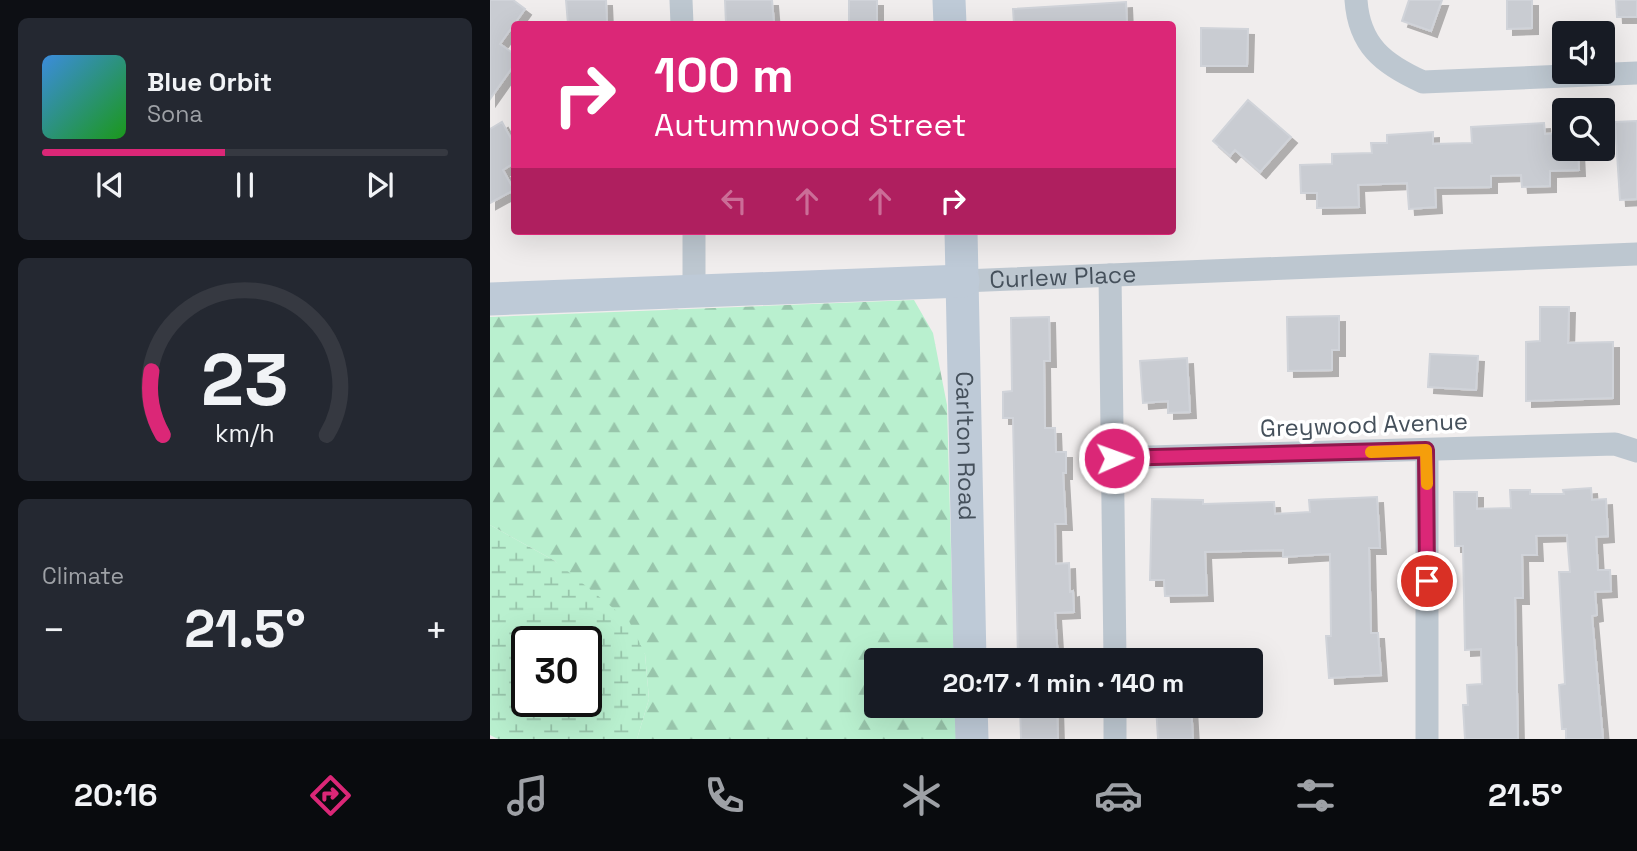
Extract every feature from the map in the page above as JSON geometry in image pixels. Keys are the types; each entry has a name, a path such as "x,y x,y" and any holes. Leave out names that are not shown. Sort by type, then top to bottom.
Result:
{"street":[{"path":"681,0 682,21"},
{"path":"949,0 950,21"},
{"path":"1357,11 1367,40 1381,57 1396,70 1423,82 1637,73"},
{"path":"694,235 694,291"},
{"name":"Carlton Road","path":"961,235 970,648"},
{"name":"Curlew Place","path":"490,299 1637,254"},
{"path":"1110,275 1115,648"},
{"name":"Greywood Avenue","path":"1114,458 1626,448"},
{"path":"1426,450 1427,739"},
{"path":"971,718 972,739"},
{"path":"1115,718 1115,739"}],"green space":[{"path":"914,300 933,333 947,405 954,648 864,648 864,718 956,718 957,739 637,739 649,699 645,654 555,561 490,525 490,317"},
{"path":"490,525 555,561 629,621 645,654 649,699 637,739 498,739 490,735"}],"building":[{"path":"490,0 513,0 525,9 516,21 511,21 511,29 500,44 511,52 511,69 490,99"},
{"path":"566,0 606,0 607,21 568,21"},
{"path":"725,0 772,0 774,21 726,21"},
{"path":"849,0 877,0 877,21 849,21"},
{"path":"1409,0 1442,0 1431,31 1402,21"},
{"path":"1507,0 1532,0 1532,28 1507,29"},
{"path":"1616,0 1637,0 1637,17 1617,17"},
{"path":"1126,2 1127,21 1014,21 1013,9"},
{"path":"1201,28 1248,29 1247,66 1201,66"},
{"path":"1248,100 1291,137 1260,172 1235,150 1230,156 1213,141"},
{"path":"1637,121 1637,199 1620,200 1615,122"},
{"path":"502,122 511,138 511,165 503,170 511,185 511,192 490,203 490,129"},
{"path":"1544,123 1545,134 1552,134 1552,161 1579,161 1579,170 1550,171 1550,186 1522,187 1521,175 1491,176 1491,187 1435,188 1436,207 1409,209 1407,183 1358,185 1359,207 1317,208 1317,193 1301,193 1300,165 1332,164 1332,154 1372,153 1371,143 1387,143 1387,135 1433,132 1433,144 1472,143 1471,127"},
{"path":"1540,307 1569,307 1568,343 1613,342 1613,398 1526,401 1526,342 1540,341"},
{"path":"1339,316 1339,350 1332,350 1332,370 1288,371 1287,317"},
{"path":"1049,317 1050,361 1044,361 1045,428 1055,428 1056,452 1066,452 1066,473 1063,473 1066,524 1055,524 1056,564 1069,563 1074,612 1055,613 1057,648 1018,648 1013,418 1003,418 1003,392 1012,391 1011,318"},
{"path":"1430,354 1478,356 1476,390 1428,387"},
{"path":"1187,358 1190,412 1168,413 1168,401 1143,403 1140,361"},
{"path":"1591,488 1592,500 1606,499 1608,536 1596,537 1598,570 1610,570 1611,591 1595,592 1597,615 1592,616 1603,739 1566,739 1566,729 1562,729 1559,685 1565,684 1559,572 1570,572 1567,535 1536,536 1537,555 1522,555 1523,598 1515,598 1518,739 1465,739 1463,705 1468,705 1467,685 1482,684 1481,649 1465,650 1463,546 1455,546 1454,492 1477,492 1477,509 1511,508 1510,490 1530,490 1530,494 1564,494 1563,490"},
{"path":"1377,497 1380,548 1369,548 1371,633 1378,633 1381,675 1329,678 1326,636 1331,636 1330,554 1283,557 1283,550 1205,552 1207,595 1165,596 1164,580 1150,580 1152,499 1203,500 1203,504 1274,502 1275,514 1310,512 1309,500"},
{"path":"1020,718 1057,718 1058,739 1021,739"},
{"path":"1157,718 1192,718 1193,739 1158,739"}],"slow traffic":[{"path":"1371,452 1426,450 1427,484"}],"route":[{"path":"1114,458 1426,450 1427,581"}]}
